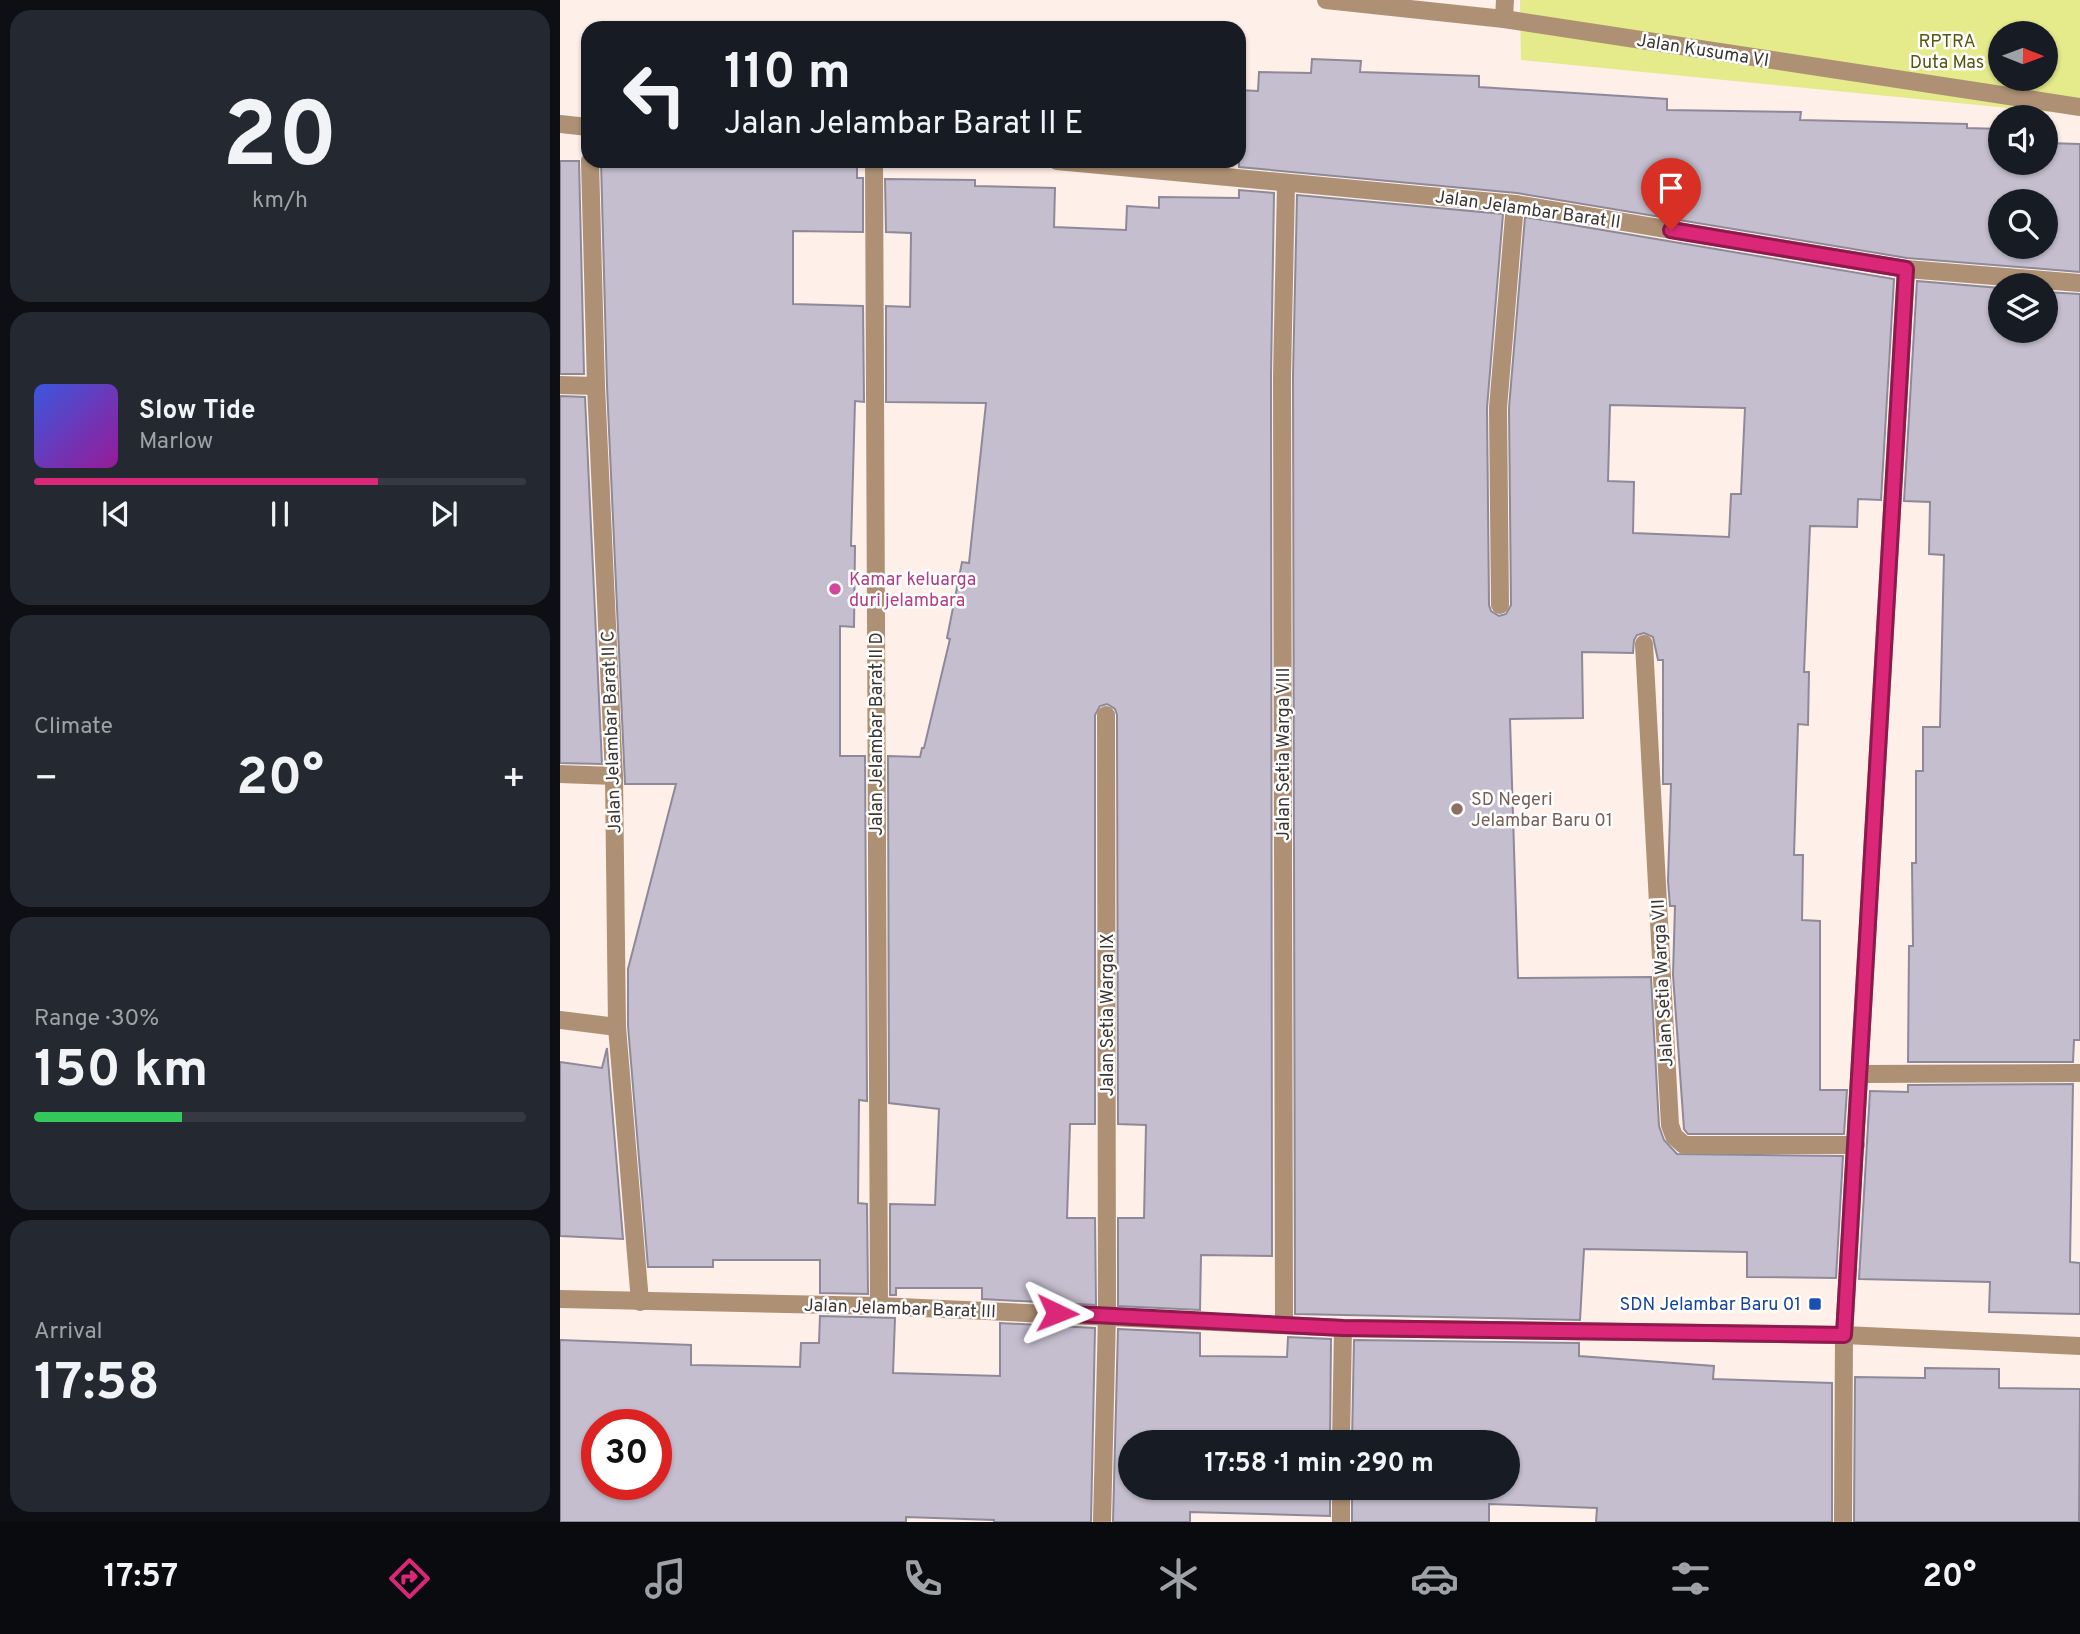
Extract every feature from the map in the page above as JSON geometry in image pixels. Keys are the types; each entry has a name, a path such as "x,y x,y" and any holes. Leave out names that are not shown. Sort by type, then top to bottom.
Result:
{"street":[{"name":"Jalan Kusuma VI","path":"1326,0 1504,19 2080,107"},
{"path":"1504,19 1505,0"},
{"path":"560,124 581,126"},
{"name":"Jalan Jelambar Barat II C","path":"590,168 596,386 614,776 617,1027 640,1302"},
{"name":"Jalan Jelambar Barat II D","path":"874,168 879,1306"},
{"name":"Jalan Jelambar Barat II","path":"1127,168 1515,204 1906,269 2080,283"},
{"name":"Jalan Setia Warga VIII","path":"1284,1325 1282,376 1286,184"},
{"path":"1500,605 1498,408 1515,204"},
{"path":"1843,1522 1846,1388 1844,1335 1906,269"},
{"path":"560,385 596,386"},
{"name":"Jalan Setia Warga VII","path":"1644,643 1669,1111 1674,1136 1684,1145 1856,1145"},
{"name":"Jalan Setia Warga IX","path":"1102,1522 1107,1315 1106,715"},
{"path":"560,774 614,776"},
{"path":"560,1020 617,1027"},
{"path":"1861,1074 2080,1073"},
{"name":"Jalan Jelambar Barat III","path":"560,1299 879,1306 1343,1328 1844,1335 2080,1346"},
{"path":"1341,1430 1343,1328"},
{"path":"1340,1522 1341,1500"}],"green space":[{"name":"RPTRA Duta Mas","path":"1520,0 2080,0 2080,115 2058,113 2058,105 1988,106 1521,60"}],"building":[{"path":"1312,59 1361,61 1360,72 1479,76 1479,87 1667,99 1667,110 1801,112 1800,120 1967,124 1967,128 1988,129 1988,175 2058,175 2058,143 2080,144 2080,272 1907,258 1517,193 1246,168 1246,90 1258,91 1259,72 1311,73"},
{"path":"560,161 579,161 584,374 560,374"},
{"path":"601,168 857,168 857,178 863,178 863,232 793,231 793,304 863,306 864,402 855,401 851,546 855,546 854,627 840,626 840,756 865,756 867,1101 859,1100 858,1203 867,1204 868,1294 820,1293 820,1260 713,1260 713,1267 648,1267 628,1026 628,969 676,784 625,784 607,386"},
{"path":"885,179 975,180 975,186 1055,188 1054,227 1126,230 1127,206 1159,208 1159,197 1239,198 1239,190 1274,193 1271,376 1272,1256 1201,1255 1200,1310 1118,1306 1118,1218 1144,1218 1146,1125 1118,1124 1117,715 1115,709 1107,704 1100,706 1095,715 1095,1124 1070,1124 1067,1218 1095,1218 1096,1305 982,1299 982,1288 896,1288 896,1295 890,1295 890,1204 935,1205 939,1109 889,1103 888,756 920,757 924,748 950,639 947,638 962,562 969,563 986,403 886,402 886,306 910,307 911,233 886,232"},
{"path":"1297,195 1503,214 1487,408 1489,605 1491,611 1499,616 1506,614 1511,605 1509,408 1525,217 1894,279 1881,500 1858,499 1857,527 1810,526 1804,672 1809,672 1808,725 1798,724 1794,855 1803,855 1802,920 1820,921 1820,1090 1847,1090 1844,1134 1688,1134 1684,1129 1673,975 1675,906 1670,906 1668,881 1671,784 1663,784 1663,660 1658,660 1653,637 1644,633 1637,635 1633,653 1582,652 1583,718 1510,719 1518,978 1651,977 1659,1126 1664,1140 1677,1154 1843,1156 1836,1278 1747,1277 1747,1252 1584,1249 1580,1320 1295,1314 1293,376","holes":["1610,405 1745,408 1741,494 1731,494 1729,537 1633,533 1634,482 1608,481"]},
{"path":"1917,281 1988,287 1988,343 2058,343 2058,293 2080,294 2080,1040 2074,1040 2073,1062 1908,1062 1909,946 1913,946 1912,863 1916,863 1916,771 1923,771 1923,727 1940,727 1944,555 1929,554 1930,502 1904,501"},
{"path":"560,396 585,397 602,764 560,763"},
{"path":"607,1048 623,1239 560,1236 560,1062 602,1068"},
{"path":"2073,1084 2070,1262 2080,1263 2080,1314 1989,1312 1990,1282 1859,1279 1870,1091 1908,1092 1908,1085"},
{"path":"820,1316 895,1318 893,1373 1000,1376 1000,1323 1095,1328 1091,1522 994,1522 906,1517 906,1522 560,1522 560,1340 691,1345 691,1365 800,1367 801,1343 819,1343"},
{"path":"1118,1329 1200,1333 1200,1356 1287,1357 1288,1337 1331,1339 1330,1430 1118,1430 1118,1500 1330,1500 1330,1516 1190,1512 1190,1522 1113,1522"},
{"path":"1354,1340 1579,1343 1579,1356 1714,1366 1713,1379 1832,1383 1832,1522 1596,1522 1597,1508 1489,1504 1489,1522 1352,1522 1352,1500 1520,1500 1520,1430 1352,1430"},
{"path":"1925,1368 1999,1369 1999,1388 2080,1389 2079,1522 1854,1522 1855,1377 1925,1378"}],"place":[{"name":"Kamar keluarga duri jelambara","path":"835,589"},
{"name":"SD Negeri Jelambar Baru 01","path":"1457,809"},
{"name":"SDN Jelambar Baru 01","path":"1815,1304"}],"route":[{"path":"1057,1313 1343,1328 1844,1335 1906,269 1671,230"}]}
